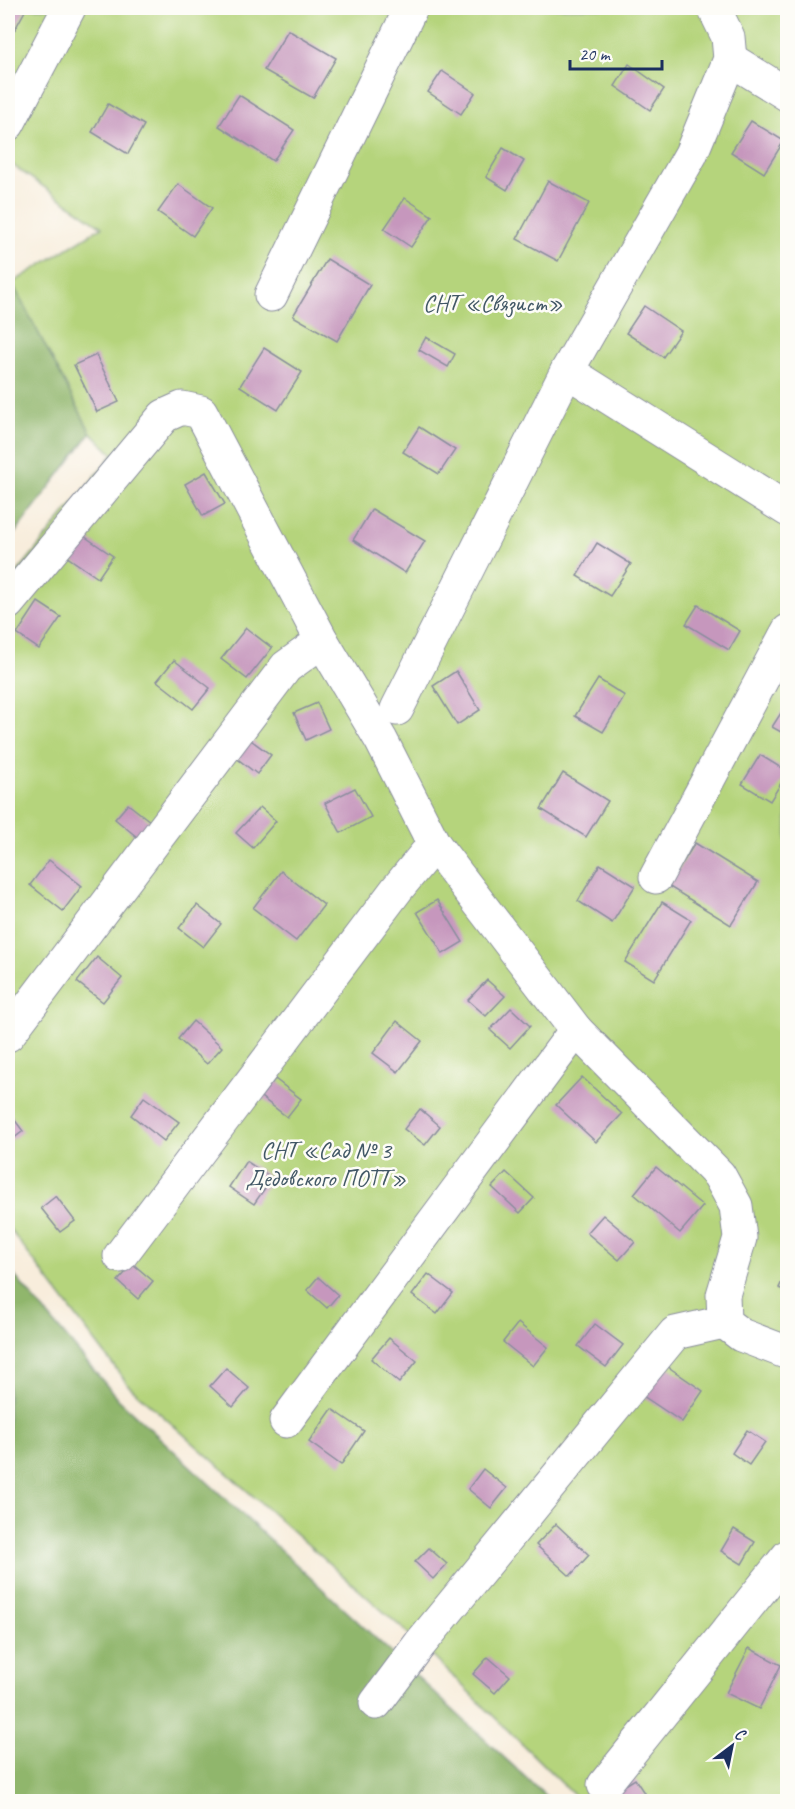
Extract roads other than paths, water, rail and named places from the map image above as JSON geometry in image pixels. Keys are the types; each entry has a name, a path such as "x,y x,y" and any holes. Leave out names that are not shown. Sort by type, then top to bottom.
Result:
{"street":[{"path":"8,124 69,8"},
{"path":"271,294 411,8"},
{"path":"397,709 567,371 692,154 730,59 728,37 714,8"},
{"path":"730,59 788,95"},
{"path":"567,371 788,510"},
{"path":"8,603 164,416 182,408 201,411 322,640 381,740 434,844 576,1030 719,1175 736,1206 740,1238 723,1295 724,1322"},
{"path":"656,877 788,631"},
{"path":"8,1035 286,667 322,640"},
{"path":"120,1256 397,889 434,844"},
{"path":"286,1420 576,1030"},
{"path":"724,1322 741,1335 788,1353"},
{"path":"376,1703 420,1644 675,1333 724,1322"},
{"path":"604,1785 788,1556"}],"park label":[{"name":"СНТ «Связист»","path":"493,303"},
{"name":"СНТ «Сад № 3 Дедовского ПОТТ»","path":"326,1164"}]}
